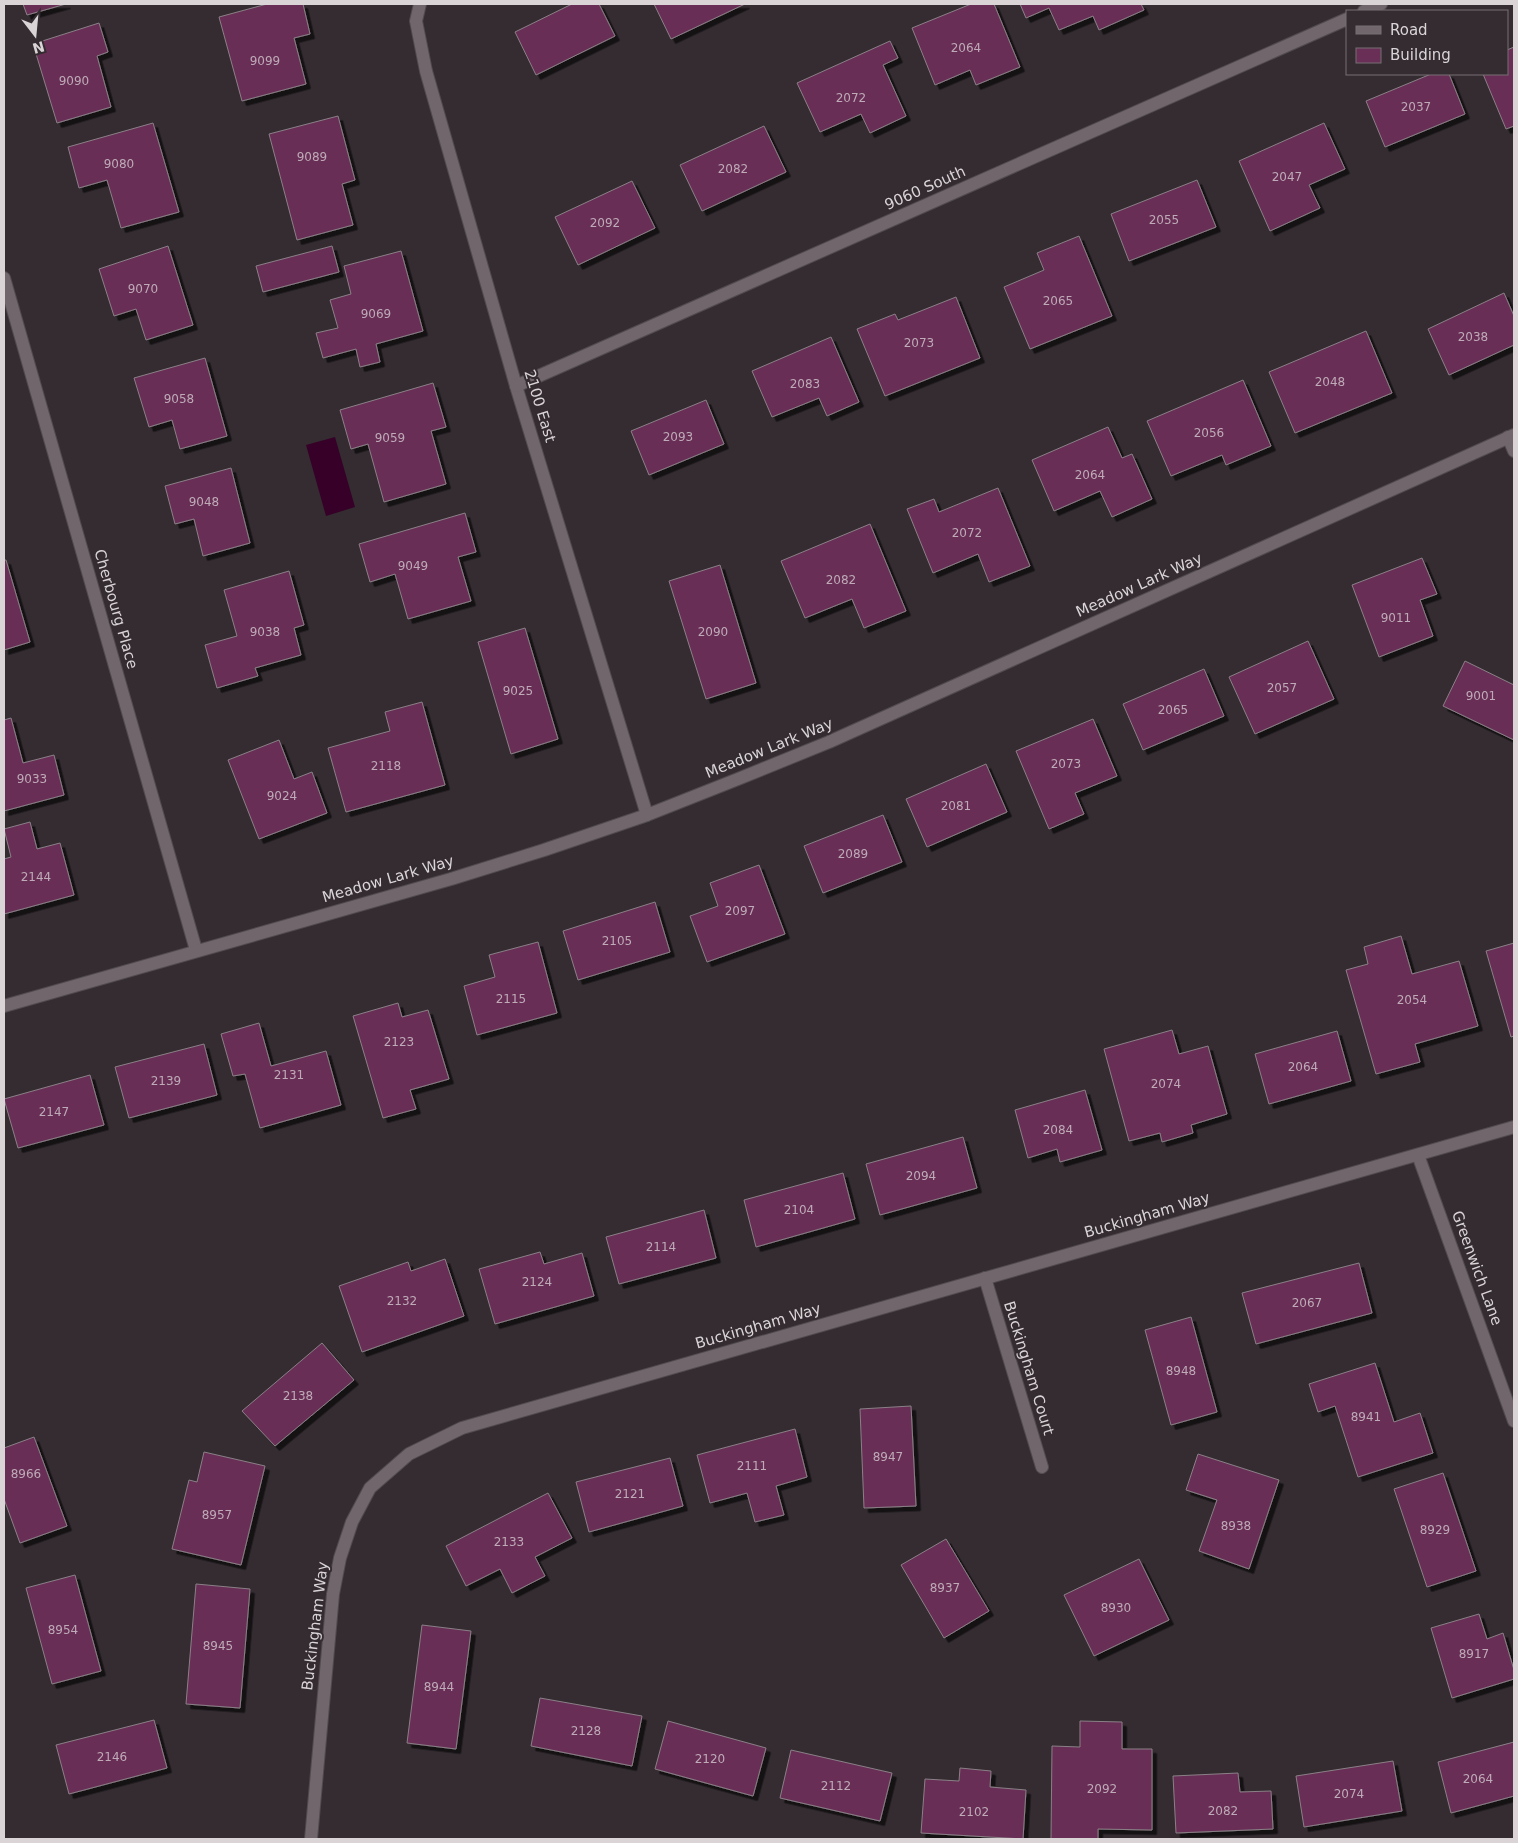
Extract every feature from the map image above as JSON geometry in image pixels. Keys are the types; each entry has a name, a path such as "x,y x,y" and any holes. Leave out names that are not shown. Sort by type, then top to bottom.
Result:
{"street":[{"name":"2100 East","path":"420,4 416,21 426,70 516,386 647,814"},
{"path":"1366,10 1381,4"},
{"name":"9060 South","path":"516,386 1346,19"},
{"name":"Cherbourg Place","path":"4,278 196,950"},
{"path":"1511,436 1514,451"},
{"name":"Meadow Lark Way","path":"4,1006 451,879 647,814 738,780 829,742 1511,436"},
{"name":"Buckingham Way","path":"311,1839 333,1594 340,1558 352,1522 370,1488 409,1454 462,1428 1514,1127"},
{"name":"Greenwich Lane","path":"1418,1155 1514,1421"},
{"name":"Buckingham Court","path":"985,1278 1042,1466"}],"shaded area":[{"path":"335,437 355,507 326,516 306,445"}],"building":[{"path":"23,4 66,4 27,15"},
{"path":"267,4 303,4 310,34 294,38 306,84 242,101 219,17"},
{"path":"572,4 599,4 615,36 536,75 515,32"},
{"path":"654,4 745,4 671,39"},
{"path":"971,4 994,4 1020,67 976,85 970,70 935,85 912,28"},
{"path":"1020,4 1141,4 1144,10 1099,30 1093,16 1059,30 1049,8 1026,18"},
{"path":"99,23 108,52 97,56 111,107 57,123 33,44"},
{"path":"890,41 898,58 883,65 906,116 870,133 861,114 820,132 797,83"},
{"path":"1514,47 1514,126 1506,129 1483,75 1508,75 1508,50"},
{"path":"1429,75 1449,75 1465,114 1385,147 1366,101"},
{"path":"338,116 355,180 342,184 353,225 297,240 269,134"},
{"path":"153,123 179,212 121,228 107,180 79,188 68,147"},
{"path":"1324,123 1345,169 1309,185 1320,208 1270,231 1239,161"},
{"path":"764,126 786,172 702,211 680,165"},
{"path":"1197,180 1216,227 1129,261 1111,214"},
{"path":"632,181 655,228 578,265 555,217"},
{"path":"1079,236 1112,316 1030,349 1004,287 1044,270 1037,253"},
{"path":"168,246 193,325 146,340 136,309 114,316 99,269"},
{"path":"332,246 339,272 263,292 256,266"},
{"path":"401,251 423,331 376,344 380,362 360,367 356,349 323,358 316,333 338,328 330,300 351,294 344,266"},
{"path":"1504,293 1514,316 1514,345 1449,375 1428,329"},
{"path":"956,297 980,358 885,396 857,329 895,314 898,320"},
{"path":"1366,331 1392,393 1295,433 1269,372"},
{"path":"831,337 859,402 827,416 819,398 772,417 752,371"},
{"path":"205,358 227,436 180,449 172,420 149,427 134,378"},
{"path":"1243,380 1271,446 1226,465 1222,455 1171,476 1147,421"},
{"path":"433,383 446,427 431,431 446,484 384,502 368,444 351,449 340,410"},
{"path":"706,400 724,444 649,475 631,431"},
{"path":"1108,427 1122,458 1132,454 1152,499 1112,517 1100,491 1054,511 1032,460"},
{"path":"231,468 250,543 203,556 194,519 175,524 165,486"},
{"path":"998,488 1030,566 989,582 978,554 933,573 907,509 934,499 939,512"},
{"path":"465,513 476,552 458,557 471,601 408,619 395,574 370,582 359,544"},
{"path":"870,524 906,611 864,628 852,599 805,618 781,561"},
{"path":"1422,558 1437,594 1420,600 1433,636 1379,657 1352,585"},
{"path":"4,560 6,560 30,642 4,650"},
{"path":"720,565 756,683 706,699 669,581"},
{"path":"289,571 304,625 294,628 301,655 255,668 258,676 217,688 205,645 237,636 224,590"},
{"path":"525,628 558,739 511,754 478,642"},
{"path":"1308,641 1334,699 1255,734 1229,677"},
{"path":"1465,661 1514,685 1514,740 1443,706"},
{"path":"1204,669 1224,716 1143,750 1123,704"},
{"path":"422,702 445,785 346,812 328,748 390,731 385,712"},
{"path":"11,718 23,763 54,755 64,795 4,811 4,720"},
{"path":"1093,719 1117,776 1075,793 1084,814 1049,829 1016,751"},
{"path":"279,740 294,779 312,772 327,813 259,839 228,760"},
{"path":"986,764 1007,812 927,847 906,799"},
{"path":"883,815 902,862 823,893 804,846"},
{"path":"30,822 37,849 60,843 74,895 4,914 4,859 11,857 4,829"},
{"path":"759,865 785,934 707,962 690,916 718,906 710,883"},
{"path":"655,902 670,952 578,980 563,931"},
{"path":"1401,936 1412,974 1459,961 1478,1026 1415,1044 1420,1062 1376,1074 1346,970 1368,964 1364,947"},
{"path":"538,942 557,1013 477,1035 464,986 495,977 489,955"},
{"path":"1514,943 1514,1036 1511,1037 1486,951"},
{"path":"398,1003 402,1017 428,1010 449,1079 410,1090 416,1109 383,1118 353,1016"},
{"path":"259,1023 271,1066 326,1051 341,1105 260,1128 245,1074 233,1076 221,1034"},
{"path":"1172,1030 1179,1054 1208,1046 1227,1114 1191,1125 1193,1133 1162,1142 1160,1133 1129,1141 1104,1049"},
{"path":"1337,1031 1351,1081 1269,1104 1255,1054"},
{"path":"204,1044 217,1095 129,1118 115,1067"},
{"path":"90,1075 104,1125 18,1148 4,1099"},
{"path":"1085,1090 1102,1150 1060,1162 1057,1149 1028,1158 1015,1110"},
{"path":"963,1137 977,1188 880,1215 866,1164"},
{"path":"843,1173 855,1219 756,1247 744,1200"},
{"path":"704,1210 716,1258 619,1284 606,1237"},
{"path":"540,1252 544,1264 582,1253 594,1296 495,1324 479,1269"},
{"path":"445,1259 464,1316 362,1352 339,1286 408,1262 411,1271"},
{"path":"1359,1263 1372,1313 1256,1344 1242,1293"},
{"path":"1191,1317 1217,1412 1171,1425 1145,1330"},
{"path":"322,1343 354,1380 275,1446 242,1411"},
{"path":"1375,1363 1394,1422 1420,1413 1433,1453 1358,1477 1335,1406 1318,1412 1309,1384"},
{"path":"911,1406 916,1506 864,1508 860,1409"},
{"path":"795,1429 807,1477 776,1486 784,1515 755,1522 747,1493 710,1503 697,1455"},
{"path":"34,1437 67,1526 20,1543 4,1499 4,1448"},
{"path":"204,1452 265,1466 241,1565 172,1549 189,1480 197,1482"},
{"path":"1198,1454 1279,1480 1249,1569 1199,1551 1217,1500 1186,1490"},
{"path":"670,1458 683,1506 589,1532 576,1482"},
{"path":"1443,1473 1476,1571 1427,1587 1394,1489"},
{"path":"548,1493 572,1538 535,1557 545,1576 512,1593 500,1569 466,1586 446,1546"},
{"path":"946,1539 989,1611 944,1638 901,1565"},
{"path":"1139,1559 1169,1620 1094,1656 1064,1595"},
{"path":"75,1575 101,1671 52,1684 26,1588"},
{"path":"196,1584 250,1589 240,1708 186,1704"},
{"path":"1479,1614 1487,1639 1503,1633 1514,1670 1514,1679 1452,1698 1431,1628"},
{"path":"422,1625 471,1631 456,1749 407,1743"},
{"path":"540,1698 642,1716 632,1766 531,1746"},
{"path":"154,1720 167,1768 69,1794 56,1745"},
{"path":"668,1721 766,1748 753,1796 655,1769"},
{"path":"1080,1721 1122,1722 1122,1749 1152,1749 1152,1830 1098,1829 1098,1839 1051,1839 1052,1746 1080,1747"},
{"path":"1514,1742 1514,1796 1451,1813 1438,1762"},
{"path":"791,1750 892,1773 880,1821 780,1798"},
{"path":"1393,1761 1402,1811 1304,1827 1296,1776"},
{"path":"960,1768 991,1771 990,1787 1026,1790 1023,1839 921,1833 925,1779 959,1781"},
{"path":"1238,1773 1240,1792 1271,1791 1273,1829 1176,1833 1173,1776"}]}
